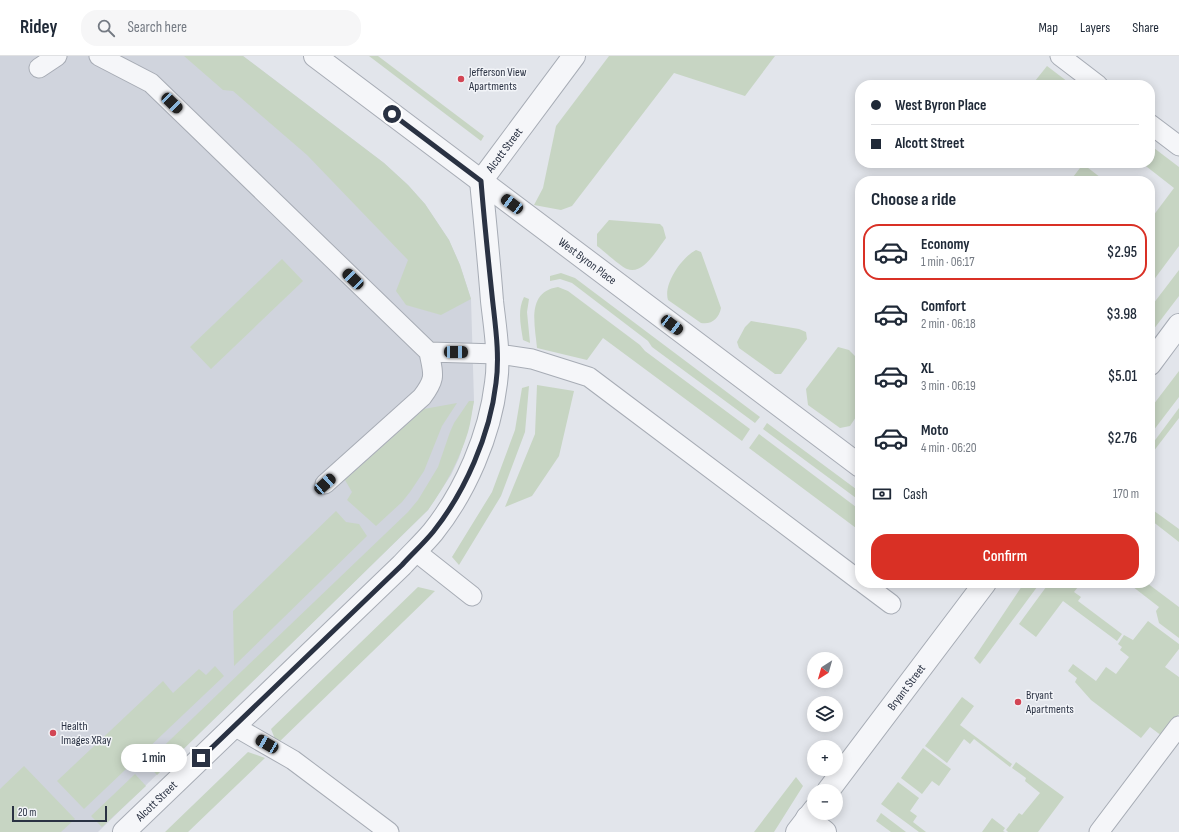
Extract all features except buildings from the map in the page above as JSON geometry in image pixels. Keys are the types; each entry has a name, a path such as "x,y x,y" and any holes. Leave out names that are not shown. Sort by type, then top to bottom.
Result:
{"street":[{"name":"West Byron Place","path":"315,56 855,462"},
{"name":"Alcott Street","path":"124,832 415,551 432,533 448,511 462,487 474,460 492,410 498,354 481,181 574,56"},
{"path":"1155,357 1179,325"},
{"name":"Bryant Street","path":"833,784 981,588"},
{"path":"806,820 825,832"}],"lane":[{"path":"39,68 57,56"},
{"path":"99,56 151,83 429,352 434,378 422,397 325,484"},
{"path":"1060,56 1091,80"},
{"path":"1155,128 1179,146"},
{"path":"429,352 498,354 532,359 589,377 855,577"},
{"path":"415,551 472,596"},
{"path":"870,588 891,604"},
{"path":"234,726 293,760 389,832"},
{"path":"1099,832 1179,726"}],"shaded area":[{"path":"0,56 243,56 384,163 408,185 425,204 449,240 460,265 471,299 474,401 468,430 459,458 451,475 428,510 98,832 0,832"}],"green space":[{"path":"184,56 243,56 384,163 408,185 425,204 449,240 460,265 471,299 441,315 406,305 396,291 408,260 307,155 233,91 223,90"},
{"path":"369,56 378,56 484,136 481,141"},
{"path":"609,56 775,56 745,96 674,73 572,206 561,210 534,205 543,188 556,126"},
{"path":"1047,66 1065,80 1036,80"},
{"path":"1155,149 1179,167 1179,246 1155,278 1155,213 1174,188 1148,168 1155,168"},
{"path":"1080,168 1088,168 1099,176 1074,176"},
{"path":"609,220 660,224 663,227 666,238 650,260 639,269 627,269 597,246 597,234"},
{"path":"696,250 701,252 721,308 717,318 708,323 701,323 668,300 667,294 668,286 675,272 685,259"},
{"path":"282,259 303,281 211,369 190,347"},
{"path":"1179,270 1179,296 1155,327 1155,301"},
{"path":"561,273 575,278 760,417 755,423 652,347 648,341 572,283 560,279 550,281 550,276"},
{"path":"558,287 568,291 640,345 645,351 750,429 742,441 603,338 587,360 537,348 534,320 537,302 541,295 548,290"},
{"path":"524,297 529,299 527,312 530,343 523,340 520,313"},
{"path":"751,321 799,329 806,332 807,339 781,374 775,374 739,348 737,342 745,327"},
{"path":"838,347 849,350 855,356 855,418 850,426 840,428 808,405 806,389"},
{"path":"1179,371 1179,397 1155,428 1155,402"},
{"path":"537,385 574,391 559,456 532,496 505,507 535,434"},
{"path":"529,386 525,432 501,496 459,565 452,557 492,492 515,430 522,388"},
{"path":"469,401 474,401 469,428 464,443 451,473 428,510 157,775 146,763 408,512 418,500 438,467 454,423"},
{"path":"457,403 442,426 424,471 402,502 376,526 347,500 352,492 345,480 424,409"},
{"path":"1179,408 1179,418 1155,449 1155,440"},
{"path":"767,423 855,488 855,497 763,429"},
{"path":"759,434 855,506 855,527 749,448"},
{"path":"336,511 346,522 359,524 367,536 234,666 233,611"},
{"path":"1155,512 1179,529 1179,542 1155,523"},
{"path":"418,587 435,591 277,744 271,729"},
{"path":"1021,588 1036,588 980,664 974,658"},
{"path":"1045,588 1077,588 1074,592 1081,597 1078,601 1122,634 1117,641 1063,601 1036,637 1019,624"},
{"path":"1134,588 1154,588 1179,607 1179,638 1159,623 1156,611 1159,607"},
{"path":"1148,621 1179,644 1179,649 1165,667 1179,677 1179,714 1162,736 1150,727 1141,738 1091,700 1075,682 1077,678 1068,671 1073,664 1096,681 1106,667 1116,674 1129,657 1120,650 1122,647 1118,644 1124,635 1133,640"},
{"path":"215,666 224,676 84,809 57,781 163,681 173,693 199,669 206,675"},
{"path":"962,697 974,706 960,725 1012,764 1010,767 974,739 970,744 964,739 947,763 925,746"},
{"path":"923,748 951,769 939,786 932,781 922,794 901,778"},
{"path":"248,752 265,758 188,832 165,832"},
{"path":"1016,762 1064,797 1038,832 1008,832 1006,830 1019,813 1022,815 1040,793 1025,781 1026,778 1012,768"},
{"path":"24,766 75,819 61,832 0,832 0,789"},
{"path":"135,774 146,786 102,827 91,816"},
{"path":"796,777 803,786 774,832 754,832"},
{"path":"898,782 919,798 910,811 917,816 913,822 926,832 919,832 881,804"},
{"path":"881,813 906,832 891,832 876,821"},
{"path":"992,818 1005,828 1003,831 1005,832 982,832"}],"place":[{"name":"Jefferson View Apartments","path":"461,79"},
{"name":"Bryant Apartments","path":"1018,702"},
{"name":"Health Images XRay","path":"53,733"}],"route":[{"path":"201,758 402,565 432,533 448,511 462,487 474,460 492,410 498,354 481,181 392,114"}]}
